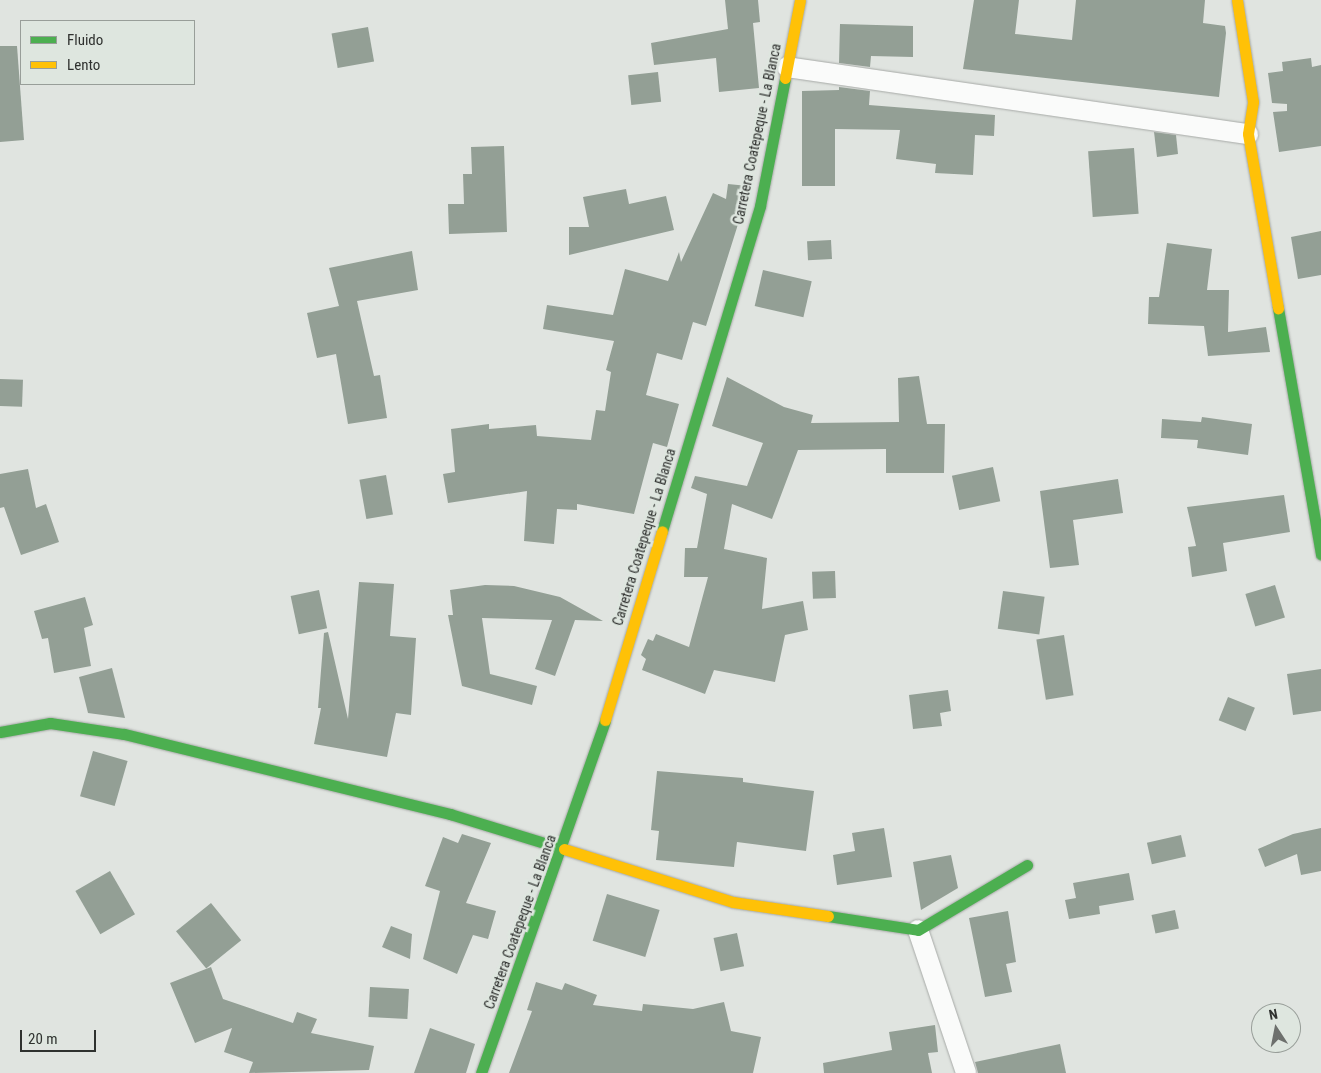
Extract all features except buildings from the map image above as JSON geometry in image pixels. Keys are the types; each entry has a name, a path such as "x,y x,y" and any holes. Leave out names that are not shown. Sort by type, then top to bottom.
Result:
{"street":[{"name":"Carretera Coatepeque - La Blanca","path":"481,1073 587,780 760,206 800,0"},
{"path":"1237,0 1253,102 1248,134 1321,554"},
{"path":"787,67 1248,134"},
{"path":"0,732 50,723 124,734 450,814 562,847 733,902 918,930 1027,865"},
{"path":"918,930 966,1073"}],"traffic: fast":[{"path":"662,531 760,206 785,78"},
{"path":"1278,308 1321,554"},
{"path":"481,1073 605,720"},
{"path":"0,732 50,723 124,734 450,814 564,849"},
{"path":"828,916 918,930 1027,865"}],"traffic: slow":[{"path":"785,78 800,0"},
{"path":"1237,0 1253,102 1248,134 1278,308"},
{"path":"605,720 662,531"},
{"path":"564,849 733,902 828,916"}]}
